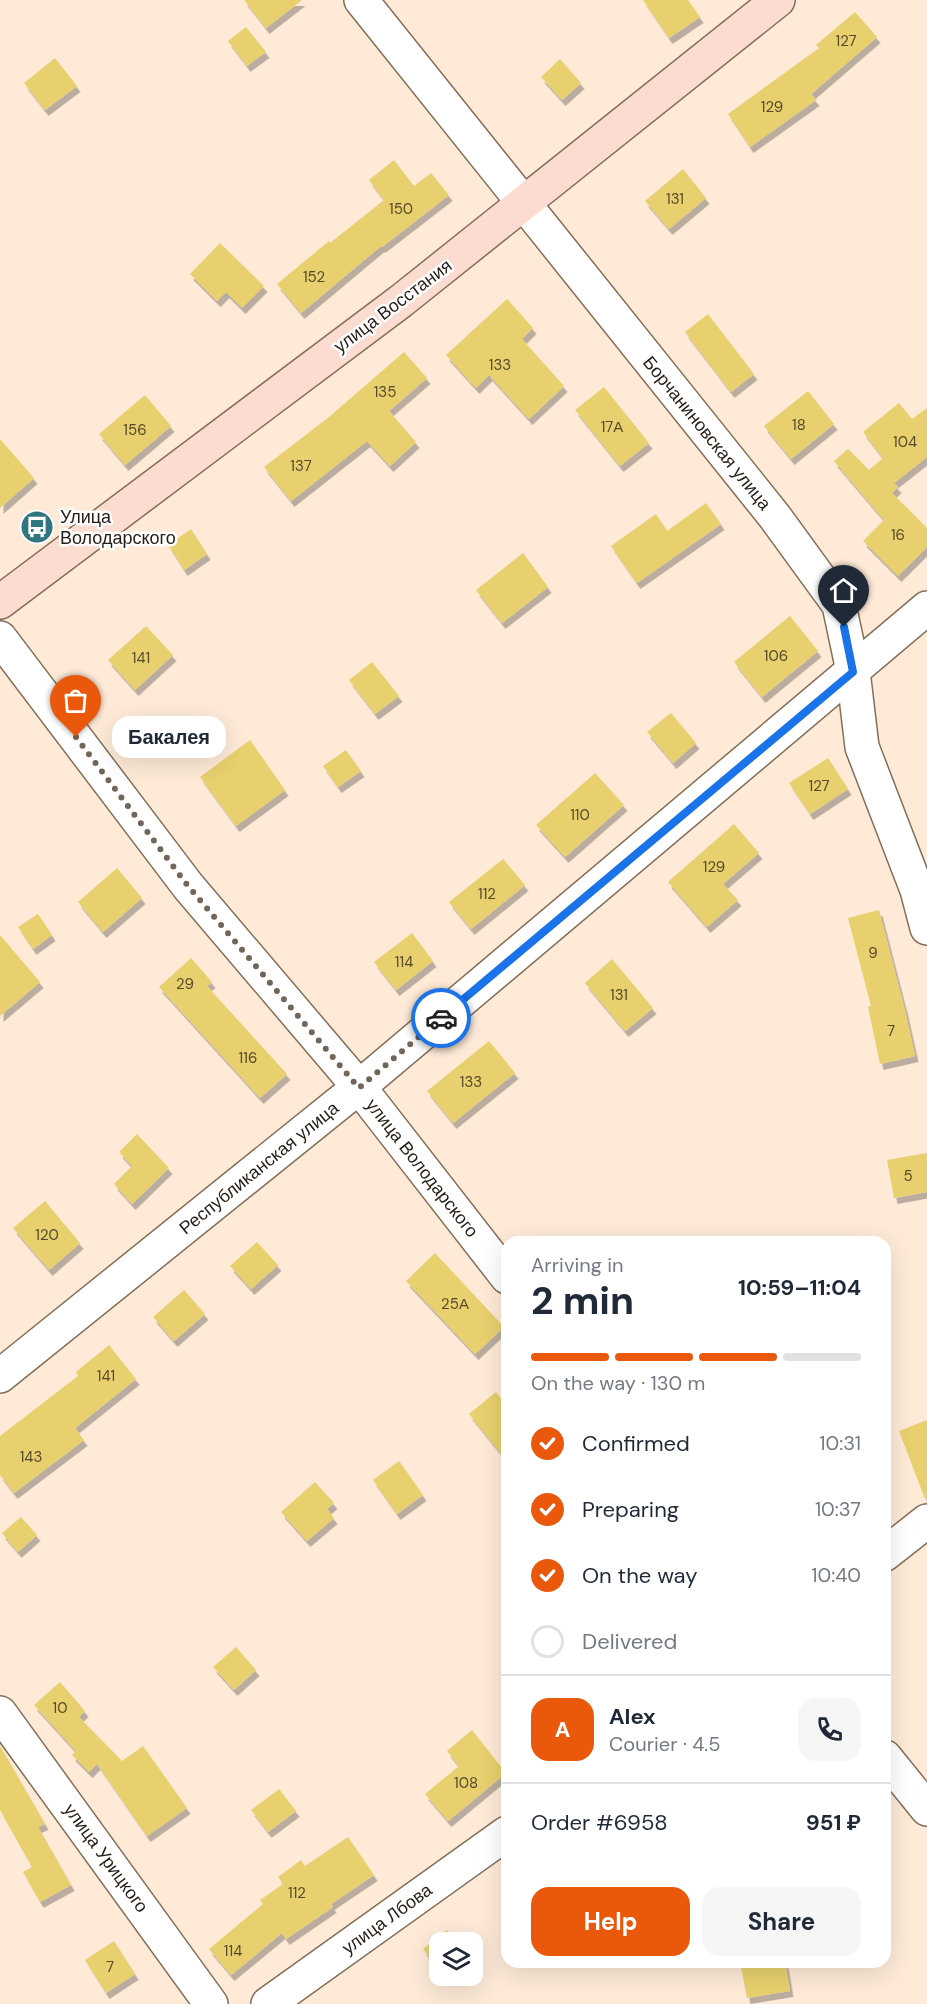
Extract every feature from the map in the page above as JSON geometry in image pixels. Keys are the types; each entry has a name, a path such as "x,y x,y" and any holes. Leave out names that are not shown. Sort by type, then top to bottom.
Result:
{"street":[{"name":"Борчаниновская улица","path":"361,0 774,517 839,605 853,672 862,747 917,890 927,928"},
{"name":"улица Восстания","path":"0,602 401,301 778,0"},
{"name":"Республиканская улица","path":"0,1376 359,1088 927,608"},
{"name":"улица Володарского","path":"0,638 188,886 359,1088 501,1269"},
{"path":"891,1549 927,1521"},
{"name":"улица Урицкого","path":"0,1713 211,2004"},
{"path":"891,1764 927,1809"},
{"name":"улица Лбова","path":"268,2004 501,1837"}],"building":[{"path":"244,0 302,0 266,28"},
{"path":"643,0 688,0 700,17 669,38"},
{"path":"855,12 877,37 811,94 816,100 750,147 728,114 819,48 816,45"},
{"path":"246,27 266,52 247,66 228,41"},
{"path":"55,58 77,86 45,110 24,83"},
{"path":"560,59 581,83 562,100 541,77"},
{"path":"394,160 414,186 431,173 449,195 381,246 301,313 277,284 384,200 369,180"},
{"path":"683,169 706,198 669,229 645,201"},
{"path":"220,243 264,286 242,308 226,292 217,301 190,274"},
{"path":"507,299 533,328 522,339 564,386 529,419 489,375 476,388 446,355"},
{"path":"708,314 754,374 731,392 685,332"},
{"path":"404,352 427,378 389,411 416,442 390,466 367,441 291,501 264,467 329,417"},
{"path":"604,387 649,443 620,466 575,410"},
{"path":"808,391 834,424 791,459 764,426"},
{"path":"145,395 171,426 125,465 99,434"},
{"path":"899,403 912,419 927,408 927,457 894,483 898,487 892,493 927,528 927,547 898,576 863,541 884,520 834,461 848,449 869,470 883,458 863,432"},
{"path":"0,439 34,478 0,508"},
{"path":"706,503 721,524 637,583 611,546 656,514 667,531"},
{"path":"191,529 207,554 184,570 168,545"},
{"path":"523,553 548,587 502,623 476,590"},
{"path":"790,616 818,651 762,697 734,662"},
{"path":"146,626 173,655 135,690 108,660"},
{"path":"372,662 399,696 375,714 349,680"},
{"path":"671,713 696,743 673,763 647,732"},
{"path":"250,740 285,790 236,826 200,777"},
{"path":"346,750 361,771 338,787 323,766"},
{"path":"828,758 848,789 810,814 789,783"},
{"path":"595,773 624,805 565,857 536,825"},
{"path":"734,824 759,853 723,884 738,900 707,927 668,882"},
{"path":"503,859 525,885 471,929 449,902"},
{"path":"117,868 142,898 103,932 78,902"},
{"path":"879,910 915,1056 880,1064 868,1007 871,1006 848,918"},
{"path":"38,914 52,935 33,949 18,927"},
{"path":"412,933 433,961 396,990 374,962"},
{"path":"0,935 40,982 0,1016"},
{"path":"191,958 212,982 207,986 287,1074 260,1098 159,987"},
{"path":"612,959 653,1008 625,1031 585,983"},
{"path":"489,1041 515,1073 453,1123 427,1091"},
{"path":"137,1134 169,1168 132,1204 114,1184 132,1166 119,1152"},
{"path":"927,1153 927,1192 894,1198 887,1160"},
{"path":"45,1201 80,1243 49,1270 13,1228"},
{"path":"257,1242 278,1265 251,1289 230,1266"},
{"path":"435,1253 501,1324 501,1330 475,1354 406,1281"},
{"path":"184,1290 205,1314 174,1341 153,1317"},
{"path":"109,1345 136,1379 75,1428 84,1440 14,1493 0,1475 0,1436 78,1376 76,1372"},
{"path":"496,1392 501,1398 501,1454 469,1414"},
{"path":"927,1420 927,1498 925,1499 899,1431"},
{"path":"399,1461 423,1495 397,1514 373,1480"},
{"path":"315,1482 334,1503 327,1509 334,1518 307,1541 281,1512"},
{"path":"21,1517 37,1535 18,1552 2,1533"},
{"path":"236,1647 256,1670 234,1690 213,1667"},
{"path":"60,1682 85,1711 79,1717 122,1761 143,1746 187,1808 147,1836 97,1764 89,1772 72,1755 76,1751 34,1705"},
{"path":"472,1730 501,1767 501,1777 448,1821 425,1794 459,1766 447,1751"},
{"path":"0,1746 45,1824 38,1827 71,1885 40,1902 23,1872 32,1867 0,1810"},
{"path":"279,1789 296,1811 268,1832 251,1810"},
{"path":"348,1837 374,1875 331,1904 333,1907 286,1939 282,1933 231,1975 209,1949 263,1904 260,1900 283,1884 278,1877 301,1860 305,1866"},
{"path":"114,1941 135,1974 106,1993 85,1960"},
{"path":"429,1944 429,1956 423,1949"},
{"path":"741,1968 786,1968 790,1991 747,1998"}],"way so far":[{"path":"76,737 188,886 359,1088 441,1018"}],"place":[{"name":"Улица Володарского","path":"37,527"},
{"name":"Бакалея","path":"76,737"}],"route":[{"path":"441,1018 853,672 844,627"}]}
